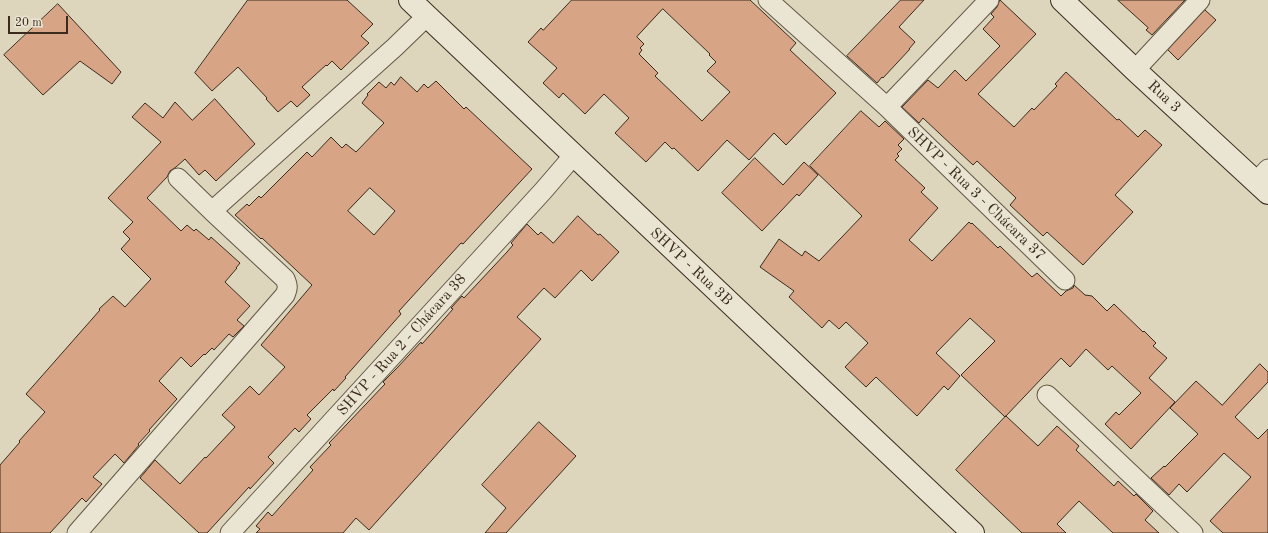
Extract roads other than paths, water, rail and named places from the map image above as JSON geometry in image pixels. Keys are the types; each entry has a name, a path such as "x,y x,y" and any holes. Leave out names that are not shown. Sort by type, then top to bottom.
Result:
{"street":[{"name":"SHVP - Rua 3B","path":"410,0 973,533"},
{"name":"SHVP - Rua 3 - Chácara 37","path":"768,0 887,107 1065,280"},
{"path":"887,107 989,0"},
{"name":"Rua 3","path":"1062,0 1135,70 1264,181"},
{"path":"1135,70 1200,0"},
{"path":"212,211 395,47 427,16"},
{"name":"SHVP - Rua 2 - Chácara 38","path":"230,533 543,191 574,155"},
{"path":"77,533 285,295 288,289 285,279 178,178"},
{"path":"1047,395 1193,533"}]}
